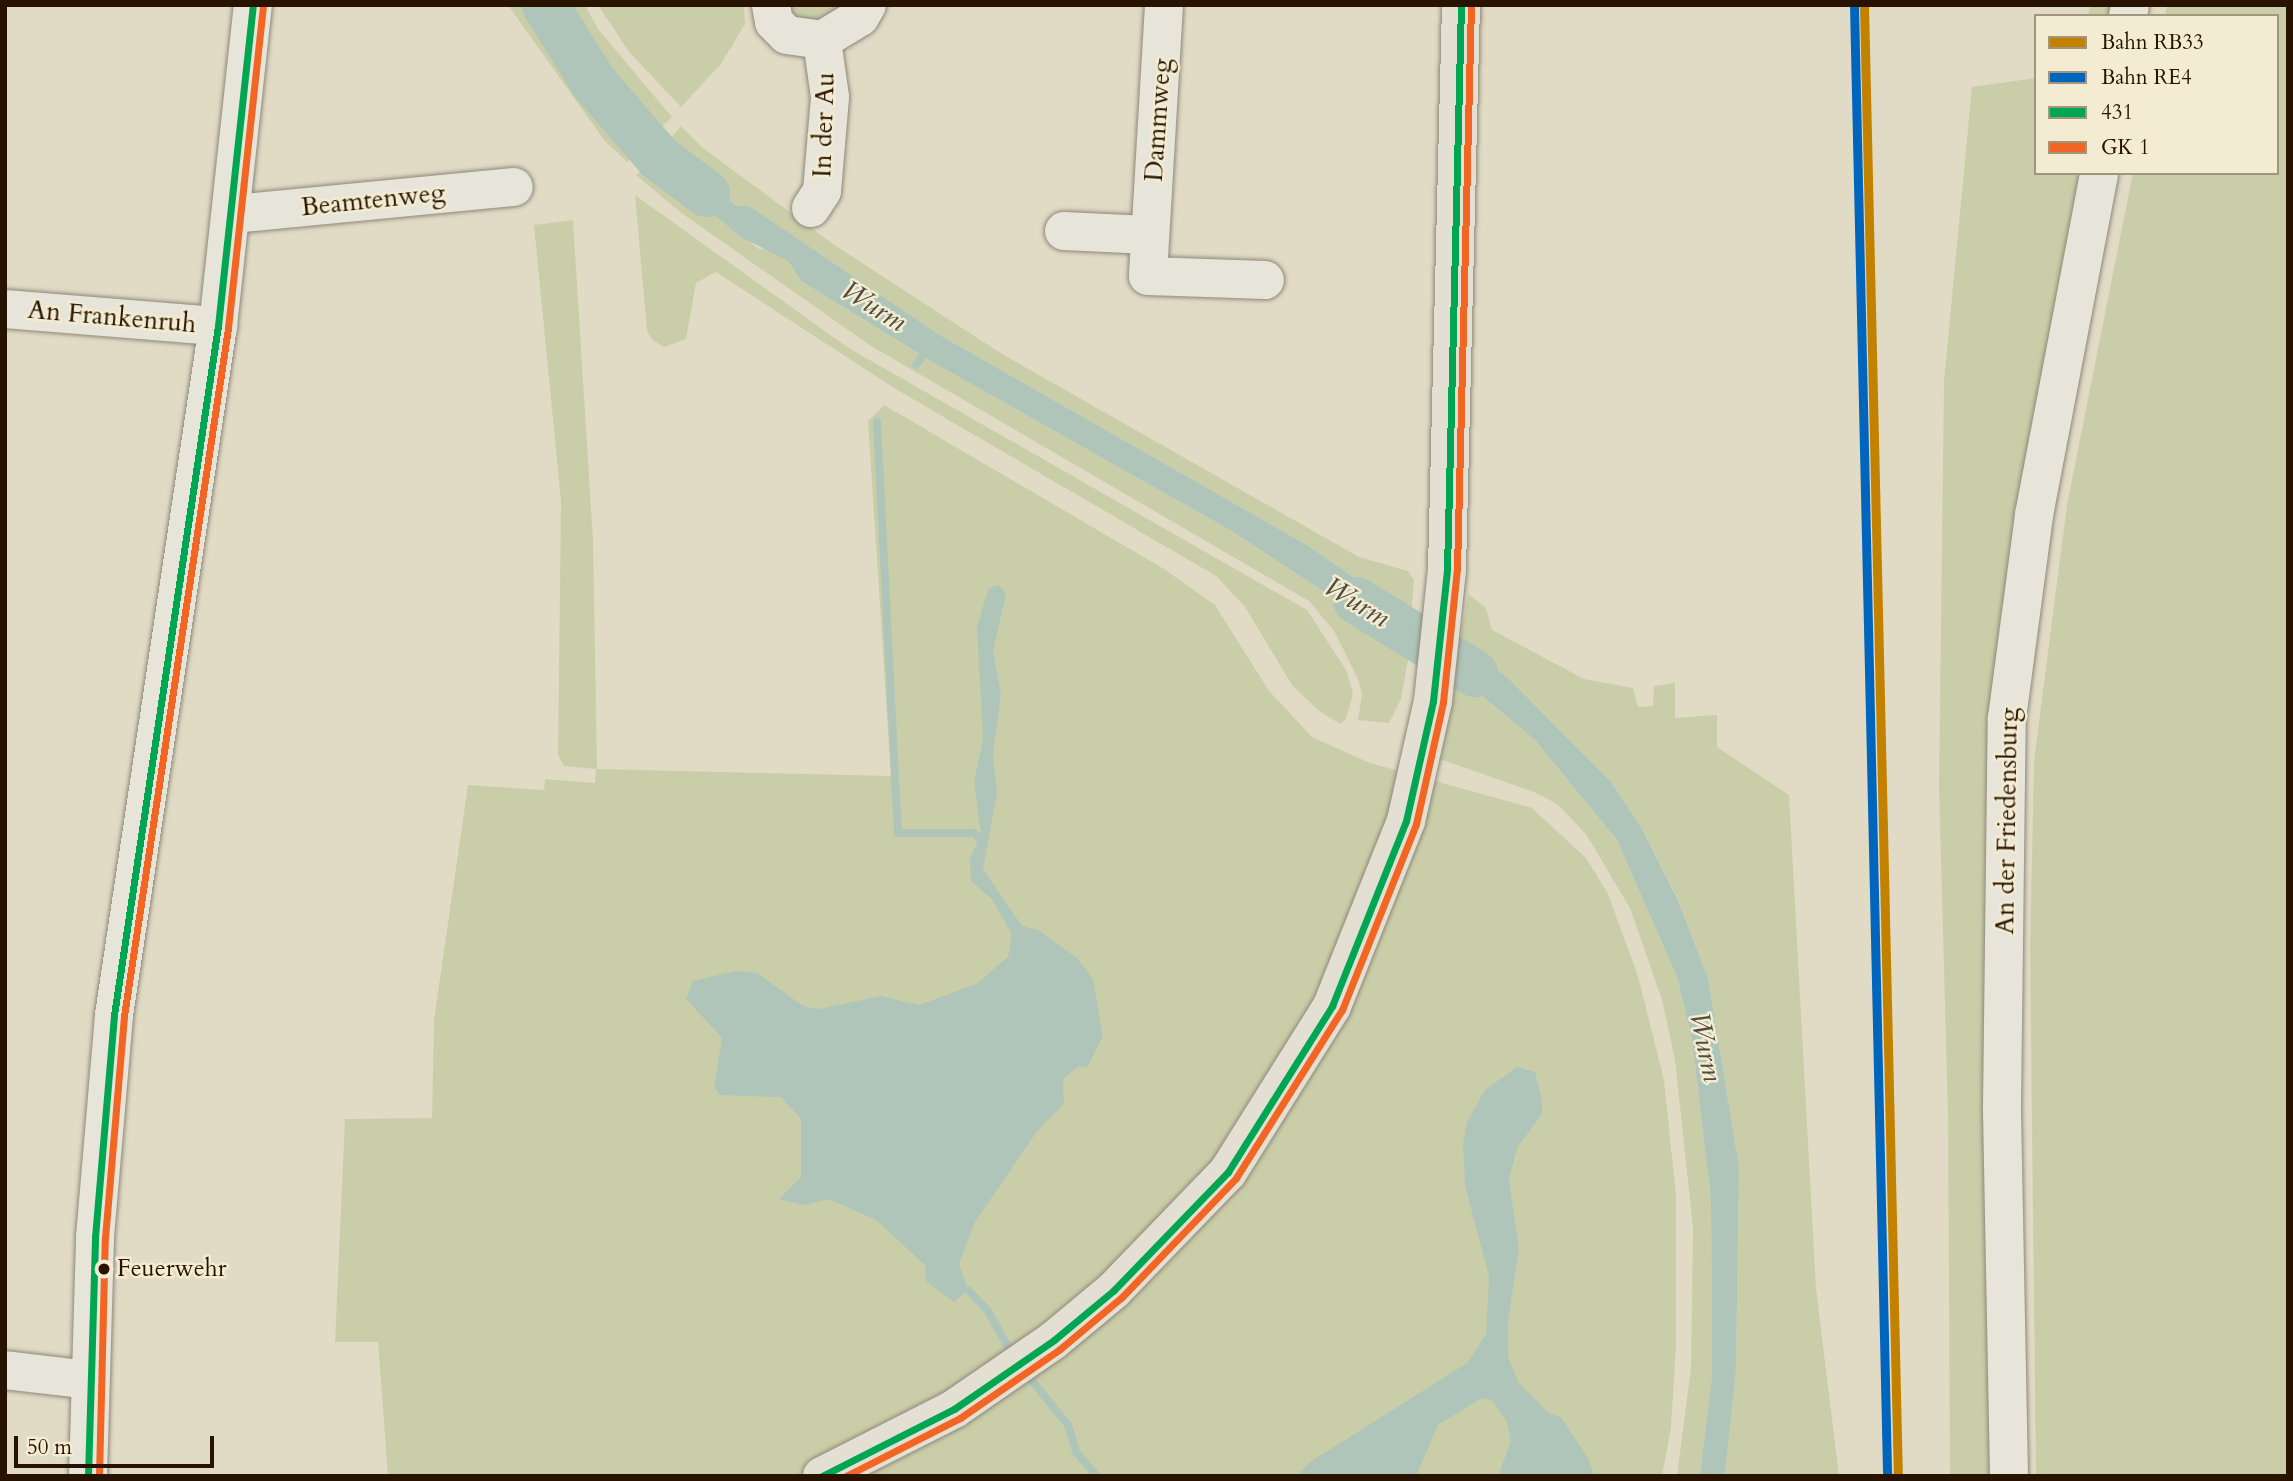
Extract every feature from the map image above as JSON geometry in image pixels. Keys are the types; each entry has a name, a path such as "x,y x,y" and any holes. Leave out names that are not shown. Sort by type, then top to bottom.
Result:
{"main road":[{"path":"822,1476 954,1409 1054,1340 1168,1238 1228,1172 1332,1006 1406,821 1433,701 1447,569 1461,5"}],"street":[{"path":"88,1476 95,1237 114,1015 218,326 233,214 253,5"},
{"name":"In der Au","path":"771,5 774,22 787,35 822,40 860,16 867,5"},
{"name":"Dammweg","path":"1164,5 1148,276 1265,280"},
{"name":"In der Au","path":"811,208 822,191 830,97 822,40"},
{"name":"An der Friedensburg","path":"2009,1476 2002,1106 2007,718 2034,514 2099,175"},
{"name":"Beamtenweg","path":"233,214 514,187"},
{"path":"1064,231 1149,235"},
{"name":"An Frankenruh","path":"5,309 218,326"},
{"path":"5,1370 90,1380"}],"green space":[{"path":"508,5 532,5 558,51 640,149 627,162 604,140"},
{"path":"559,5 585,5 598,29 672,117 652,136 620,100 615,74"},
{"path":"598,5 744,5 745,24 721,64 681,107 629,52"},
{"path":"786,5 850,5 826,23 796,24"},
{"path":"2090,5 2113,5 2111,14 2088,14"},
{"path":"2167,5 2288,5 2288,1476 2036,1476 2030,951 2034,761 2067,505 2133,175 2279,175 2279,14 2165,14"},
{"path":"2034,78 2034,175 2079,175 2019,508 1992,1476 1950,1476 1948,1115 1939,788 1944,381 1972,87"},
{"path":"681,126 703,148 833,244 1002,354 1359,557 1408,571 1414,580 1411,617 1310,547 938,334 749,207 737,206 661,149"},
{"path":"650,162 759,249 773,250 788,261 801,281 936,364 1230,530 1410,648 1401,699 1389,723 1358,720 1362,694 1358,679 1334,631 1309,601 871,346 680,212 636,175"},
{"path":"635,195 847,347 1307,610 1346,670 1353,693 1346,719 1340,724 1318,710 1292,685 1245,607 1216,576 894,388 716,272 696,283 686,339 664,347 652,340 647,330"},
{"path":"573,220 593,540 597,769 891,776 868,421 884,405 1164,569 1215,605 1269,691 1312,737 1370,763 1532,808 1586,858 1608,894 1638,976 1664,1080 1676,1195 1676,1346 1671,1427 1662,1476 388,1476 378,1342 335,1342 345,1119 432,1118 434,1020 468,785 544,790 545,779 595,783 596,769 564,766 558,755 561,501 534,225"},
{"path":"1468,594 1486,608 1492,630 1584,679 1633,688 1638,707 1653,706 1654,686 1675,683 1675,718 1717,715 1717,747 1789,795 1816,1288 1839,1476 1725,1476 1736,1369 1739,1167 1708,978 1678,899 1641,827 1611,782 1509,679 1460,642"},
{"path":"1455,673 1535,740 1617,840 1677,977 1692,1039 1711,1199 1712,1375 1700,1476 1677,1476 1691,1368 1693,1228 1675,1060 1662,1000 1630,908 1586,834 1557,804 1534,792 1437,758"}],"water":[{"path":"532,5 559,5 615,74 620,100 652,136 640,149 558,51"},
{"path":"661,149 737,206 749,206 938,334 1310,547 1411,617 1410,648 1230,530 936,364 801,281 788,261 741,237 650,162"},
{"path":"999,585 1006,594 993,651 1001,694 993,754 997,793 983,869 1022,926 1040,931 1077,958 1093,979 1103,1036 1087,1068 1079,1066 1063,1079 1064,1104 1038,1130 975,1222 959,1264 968,1290 954,1302 926,1281 925,1265 876,1220 829,1199 804,1205 779,1199 801,1177 801,1119 781,1097 720,1095 714,1087 722,1038 686,999 693,981 736,971 757,973 803,1006 819,1009 881,996 919,1005 976,984 1008,957 1012,935 992,899 971,881 970,858 981,834 974,782 983,739 977,626 989,588"},
{"path":"1460,642 1509,679 1611,782 1641,827 1678,900 1708,978 1739,1167 1736,1369 1725,1476 1700,1476 1712,1375 1711,1199 1692,1039 1677,977 1617,840 1535,740 1455,673"},
{"path":"1517,1067 1535,1072 1542,1100 1542,1114 1517,1148 1509,1179 1519,1250 1508,1321 1508,1356 1518,1382 1550,1414 1561,1417 1589,1460 1594,1476 1498,1476 1511,1441 1507,1422 1493,1401 1482,1398 1438,1425 1416,1476 1296,1476 1310,1462 1467,1363 1486,1334 1489,1276 1465,1186 1463,1143 1467,1122 1485,1090"}],"waterway":[{"name":"Wurm","path":"545,5 594,83 658,157 706,193"},
{"path":"916,365 929,348"},
{"path":"877,422 898,833 974,833 979,838"},
{"name":"Wurm","path":"1356,600 1474,673"},
{"path":"968,1290 988,1311 1013,1356"},
{"path":"1025,1372 1068,1425 1076,1452 1097,1476"}],"rail line":[{"name":"RE4","path":"1854,5 1887,1476"},
{"name":"RB33","path":"1864,5 1898,1476"}],"transit line":[{"name":"431","path":"88,1476 95,1237 114,1015 218,326 253,5"},
{"name":"431","path":"822,1476 954,1409 1054,1340 1114,1290 1228,1172 1332,1006 1406,821 1433,701 1447,569 1461,5"},
{"path":"846,1476 960,1418 1060,1349 1122,1297 1236,1178 1342,1010 1416,824 1443,702 1457,569 1471,5"},
{"path":"99,1476 105,1238 124,1016 228,328 263,6"}],"place":[{"name":"Feuerwehr","path":"104,1269"}]}
